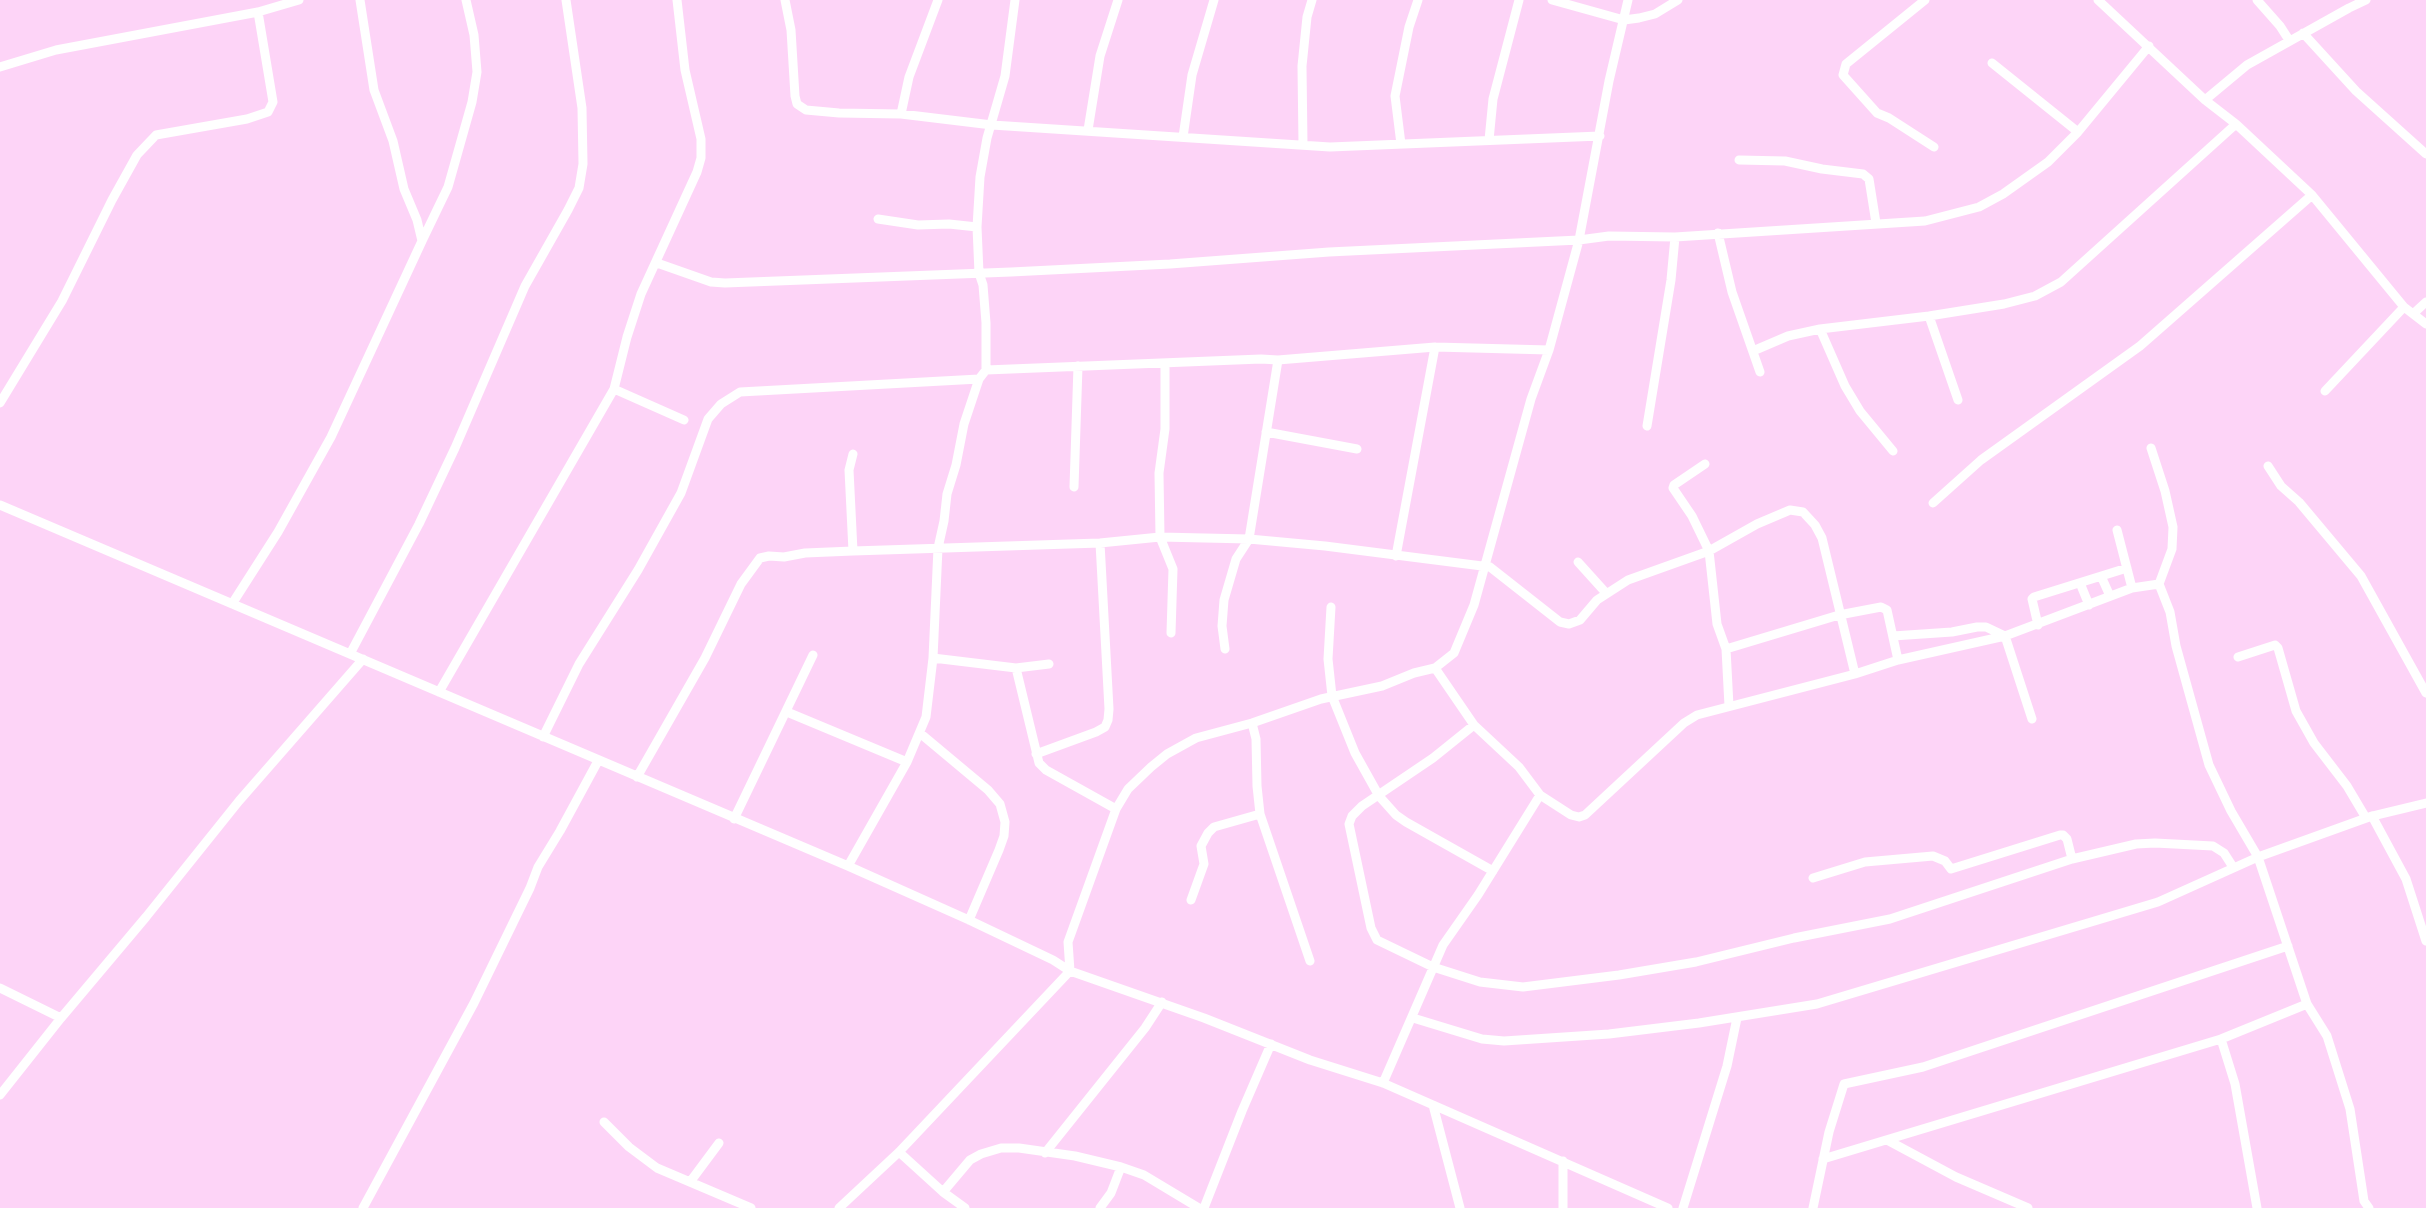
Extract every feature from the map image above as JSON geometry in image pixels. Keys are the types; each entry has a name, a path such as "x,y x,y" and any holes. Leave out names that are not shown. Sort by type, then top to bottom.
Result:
{"street":[{"path":"0,67 56,50 119,40 258,12 299,0"},
{"path":"360,0 374,90 393,141 404,189 418,220 422,240"},
{"path":"232,604 278,532 331,437 448,187 472,102 477,72 472,19 466,0"},
{"path":"350,654 447,465 525,286 579,188 583,164 582,108 566,0"},
{"path":"439,692 614,389 627,337 641,294 690,191 701,158 701,139 685,70 676,0"},
{"path":"785,0 790,30 794,92 797,104 806,110 839,113 901,114 992,125 1330,147 1600,136"},
{"path":"901,114 909,77 938,0"},
{"path":"848,866 907,762 926,717 933,658 938,548 947,494 956,465 964,424 979,379 986,370 986,323 983,285 979,273 977,227 980,177 987,138 1005,76 1015,0"},
{"path":"1088,130 1100,56 1118,0"},
{"path":"1183,137 1192,75 1214,0"},
{"path":"1303,145 1302,66 1307,17 1312,0"},
{"path":"1401,144 1395,96 1408,27 1418,0"},
{"path":"1489,140 1493,99 1519,0"},
{"path":"1552,0 1624,20 1654,14 1678,0"},
{"path":"840,1208 899,1152 1070,971 1068,942 1116,809 1128,789 1167,754 1196,738 1332,696 1382,686 1414,672 1435,668 1454,653 1474,605 1486,566 1531,399 1549,350 1579,240 1609,81 1628,0"},
{"path":"1925,0 1846,64 1844,75 1877,113 1889,118 1934,148"},
{"path":"2098,0 2205,100 2236,124 2312,195 2404,307 2426,324"},
{"path":"2257,0 2280,26 2289,40"},
{"path":"2205,100 2247,65 2289,40 2366,0"},
{"path":"0,403 62,301 112,200 137,155 156,135 247,119 268,112 273,102 258,12"},
{"path":"2303,33 2356,90 2426,154"},
{"path":"657,263 711,282 725,283 1170,264 1329,252 1579,240 1610,236 1675,237 1925,221 1979,207 2004,194 2048,162 2078,132 2149,46"},
{"path":"1992,63 2078,132"},
{"path":"1753,351 1788,336 1820,329 1929,316 2004,304 2035,296 2061,282 2236,124"},
{"path":"1738,160 1785,161 1822,169 1864,174 1870,179 1876,223"},
{"path":"1933,504 1981,460 2140,346 2312,195"},
{"path":"878,219 918,225 949,224 977,227"},
{"path":"1718,233 1732,292 1760,372"},
{"path":"1647,426 1671,280 1675,237"},
{"path":"2414,314 2426,302"},
{"path":"2325,391 2404,307"},
{"path":"1929,316 1958,400"},
{"path":"1820,329 1845,386 1860,411 1893,452"},
{"path":"986,370 1261,359 1278,360 1435,347 1549,350"},
{"path":"1396,556 1435,347"},
{"path":"1225,649 1222,626 1224,600 1236,559 1249,538 1278,360"},
{"path":"1165,363 1166,429 1159,473 1160,537 1173,569 1171,633"},
{"path":"1074,487 1078,366"},
{"path":"543,737 579,664 638,570 682,493 708,419 721,404 740,392 979,379"},
{"path":"614,389 684,420"},
{"path":"1266,432 1357,449"},
{"path":"2150,448 2165,491 2173,534 2172,549 2160,584 2170,612 2176,646 2210,765 2231,811 2258,857 2308,1004 2327,1036 2350,1110 2364,1201 2369,1208"},
{"path":"853,551 849,470 854,454"},
{"path":"1705,464 1674,485 1673,488 1695,522 1709,552 1717,624 1726,649 1729,706"},
{"path":"2268,466 2281,486 2299,502 2361,576 2426,693"},
{"path":"0,505 121,559 363,659 598,761 848,866 969,920 1053,960 1070,971 1162,1002 1310,1060 1383,1083 1668,1208"},
{"path":"637,777 705,658 741,584 760,558 769,556 784,557 805,553 853,551 1100,543 1160,537 1249,538 1486,566 1495,570 1521,593 1560,622 1569,624 1580,620 1606,593 1628,580 1709,552 1781,512 1790,510 1802,512 1816,525 1822,538 1839,615 1855,674"},
{"path":"2117,530 2132,588"},
{"path":"1036,754 1096,732 1105,727 1108,720 1100,543"},
{"path":"1578,562 1606,593"},
{"path":"2038,625 2032,599 2038,595 2127,568"},
{"path":"2101,576 2110,596"},
{"path":"2080,583 2089,605"},
{"path":"1435,668 1474,725 1519,767 1540,795 1571,815 1579,817 1585,815 1684,723 1698,715 1855,674 1898,660 2005,636 2132,588 2160,584"},
{"path":"1331,607 1328,659 1332,696 1355,753 1379,796 1401,819 1493,871"},
{"path":"1726,649 1839,615 1881,607 1887,610 1898,660"},
{"path":"1893,636 1952,632 1963,628 1986,627 2005,636 2032,719"},
{"path":"1952,632 1956,646"},
{"path":"2238,657 2274,645 2278,648 2296,711 2314,743 2369,817 2406,879 2426,941"},
{"path":"734,819 814,655"},
{"path":"933,658 1016,668 1049,664"},
{"path":"0,1095 239,801 332,697 363,659"},
{"path":"1016,668 1039,763 1046,770 1116,809"},
{"path":"786,712 907,762"},
{"path":"1252,722 1256,739 1256,786 1260,814 1310,961"},
{"path":"1474,725 1433,758 1352,816 1349,824 1373,935 1377,940 1433,967 1480,982 1523,987 1619,975 1696,962 1794,938 1890,919 2072,859 2136,844 2195,844 2213,846 2224,853 2233,867"},
{"path":"920,734 988,790 1000,804 1005,822 1004,836 999,850 969,920"},
{"path":"363,1208 474,1003 530,888 538,867 598,761"},
{"path":"1383,1083 1444,945 1540,795"},
{"path":"1413,1018 1482,1039 1504,1041 1601,1035 1737,1018 1817,1004 2158,902 2258,857 2369,817 2426,803"},
{"path":"1191,900 1204,864 1200,846 1208,833 1214,827 1260,814"},
{"path":"1813,878 1865,862 1933,856 1945,861 1948,867 1952,869 2060,835 2067,839 2072,859"},
{"path":"1813,1208 1844,1084 1923,1067 2288,946"},
{"path":"0,988 61,1018"},
{"path":"1045,1153 1145,1028 1162,1002"},
{"path":"1824,1159 1950,1119 2221,1039 2308,1004"},
{"path":"1683,1208 1727,1066 1737,1018"},
{"path":"2221,1039 2235,1084 2257,1208"},
{"path":"1204,1208 1242,1111 1271,1044"},
{"path":"1433,1105 1460,1208"},
{"path":"604,1122 629,1147 658,1168 751,1208"},
{"path":"1887,1140 1956,1177 2028,1208"},
{"path":"690,1182 719,1144"},
{"path":"943,1192 963,1166 981,1154 1001,1148 1019,1148 1075,1156 1121,1167 1144,1175 1199,1208"},
{"path":"899,1152 943,1192 964,1208"},
{"path":"1562,1161 1564,1208"},
{"path":"1100,1208 1111,1193 1121,1167"}]}
